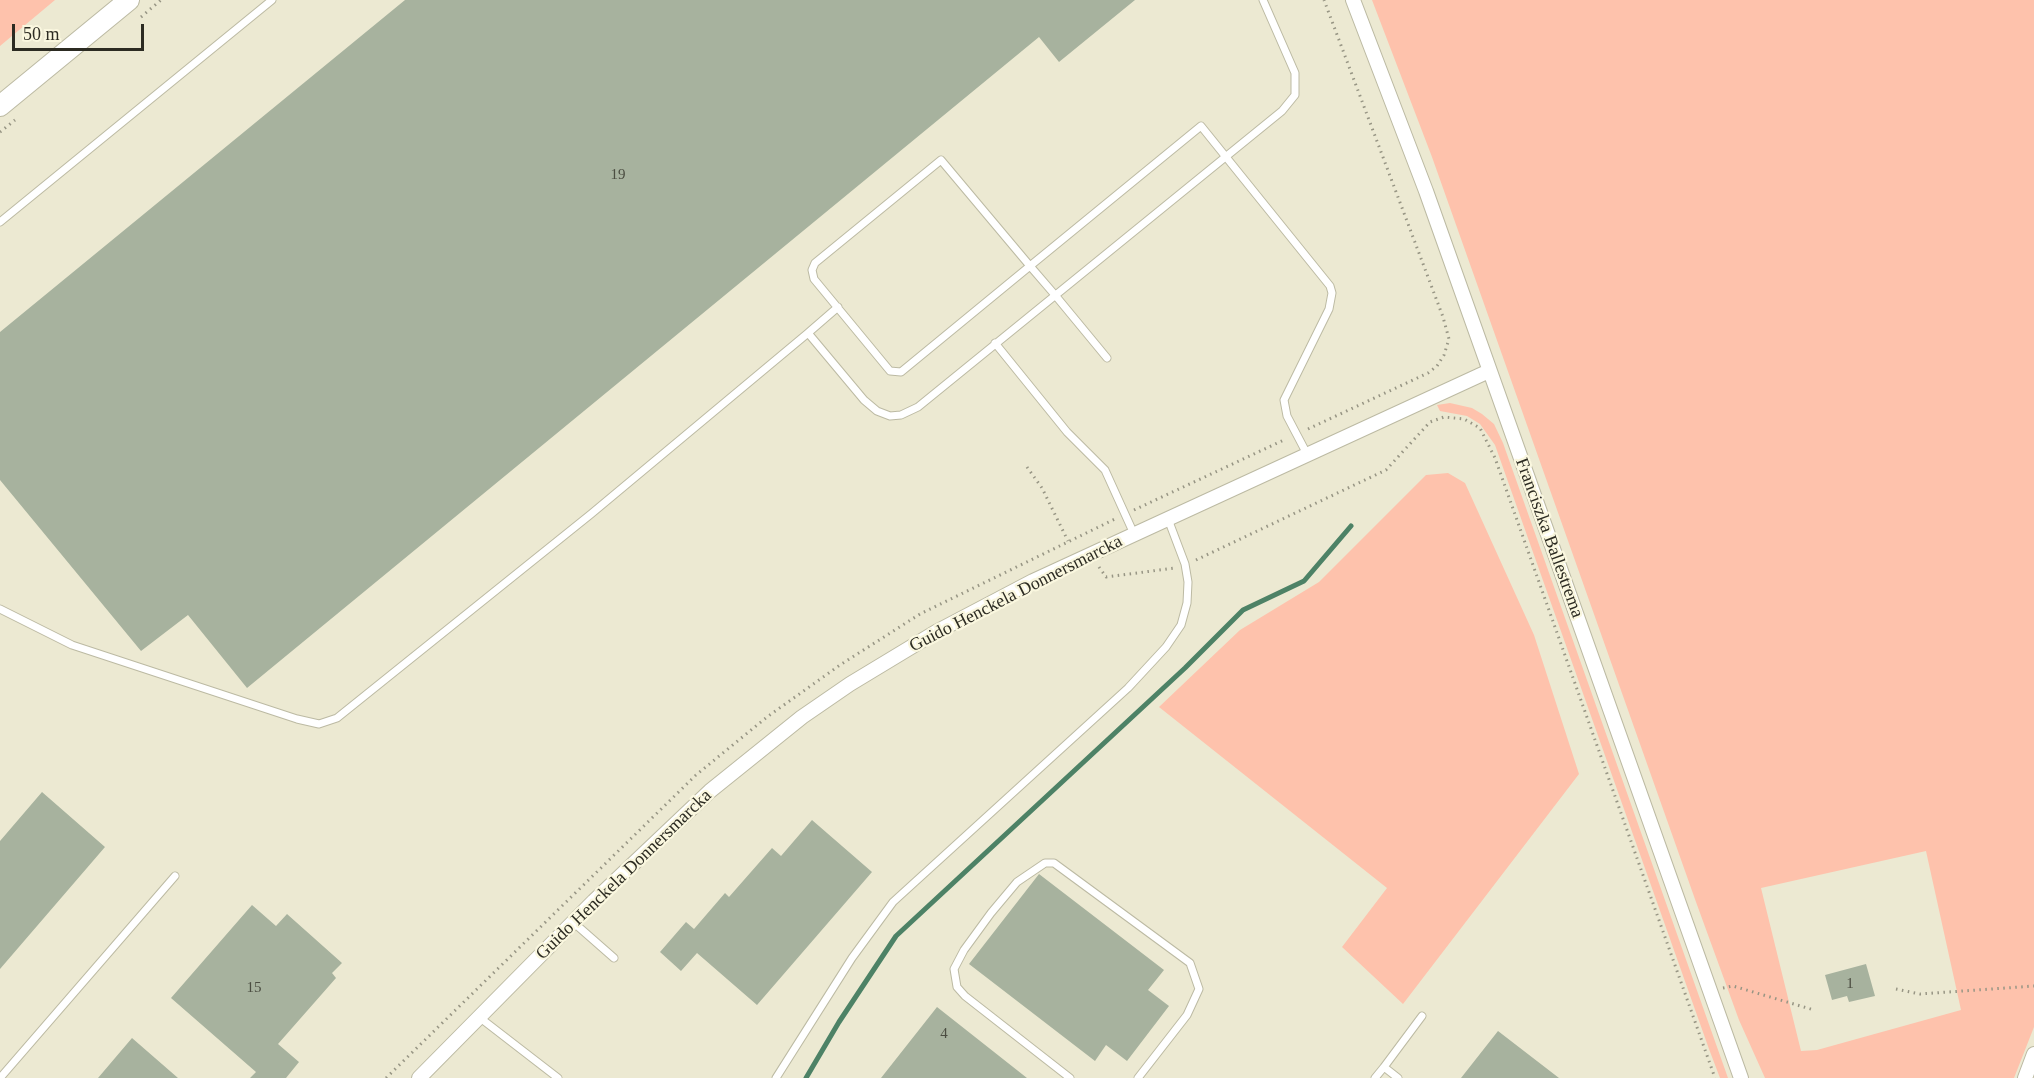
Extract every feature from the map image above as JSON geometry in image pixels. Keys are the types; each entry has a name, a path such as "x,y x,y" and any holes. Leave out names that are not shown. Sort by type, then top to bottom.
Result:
{"street":[{"path":"0,106 129,0"},
{"name":"Franciszka Ballestrema","path":"1353,0 1489,370 1741,1078"},
{"name":"Guido Henckela Donnersmarcka","path":"419,1078 573,922 710,791 802,717 840,691 896,655 981,607 1489,370"},
{"path":"2025,1078 2034,1054"}],"lane":[{"path":"0,222 272,0"},
{"path":"808,333 864,400 877,411 890,416 902,415 918,407 1282,111 1295,95 1295,74 1263,0"},
{"path":"1107,358 1054,295 1030,266 941,159 815,263 812,270 814,279 890,371 901,372 1030,266 1201,126 1327,280 1332,293 1329,309 1284,400 1287,416 1307,454"},
{"path":"0,609 72,645 297,719 319,724 337,718 582,521 838,308"},
{"path":"994,343 1067,432 1105,470 1134,534"},
{"path":"776,1078 852,958 893,902 1128,688 1166,647 1181,625 1188,582 1185,564 1168,519"},
{"path":"1070,1078 965,996 957,987 954,969 963,950 990,913 1017,882 1045,863 1054,863 1190,963 1199,989 1187,1015 1138,1078"},
{"path":"0,1078 175,876"},
{"path":"573,922 614,958"},
{"path":"1375,1078 1422,1016"},
{"path":"479,1017 558,1078"},
{"path":"1384,1067 1398,1078"}],"path":[{"path":"1324,0 1443,317 1449,339 1444,356 1428,373"},
{"path":"1194,561 1386,470 1430,422 1444,417 1464,419 1480,429 1495,458 1715,1078"},
{"path":"1027,467 1042,488 1068,541"},
{"path":"1102,575 1109,577 1163,571 1178,567"},
{"path":"1710,990 1733,986 1814,1010"},
{"path":"1896,989 1920,994 2034,986"}],"shaded area":[{"path":"0,0 55,0 0,46"},
{"path":"1372,0 2034,0 2034,1027 2014,1078 1765,1078 1739,1020 1696,902 1432,157","holes":["1926,851 1961,1010 1817,1050 1801,1051 1761,888"]},
{"path":"1450,403 1472,408 1482,414 1494,424 1503,443 1728,1078 1720,1078 1709,1049 1495,445 1480,424 1467,416 1440,411 1437,405"},
{"path":"1448,473 1465,483 1534,635 1579,774 1403,1004 1342,947 1387,888 1159,707 1240,630 1319,582 1426,475"}],"building":[{"path":"405,0 1135,0 1059,62 1039,37 247,688 188,615 141,651 0,480 0,332"},
{"path":"42,792 105,847 0,969 0,841"},
{"path":"812,820 872,872 757,1005 697,953 681,971 660,952 686,922 694,929 725,893 729,897 772,848 781,856"},
{"path":"1039,874 1164,970 1148,990 1169,1006 1127,1061 1106,1045 1095,1061 969,964"},
{"path":"252,905 276,926 287,914 342,963 332,973 336,978 278,1044 299,1062 286,1078 250,1078 256,1072 171,998"},
{"path":"1866,964 1875,996 1849,1002 1847,996 1832,1000 1825,975"},
{"path":"937,1007 1027,1078 881,1078"},
{"path":"1498,1031 1559,1078 1461,1078"},
{"path":"132,1038 178,1078 98,1078"}],"waterway":[{"path":"806,1078 839,1022 896,936 1185,668 1243,610 1304,581 1351,526"}]}
